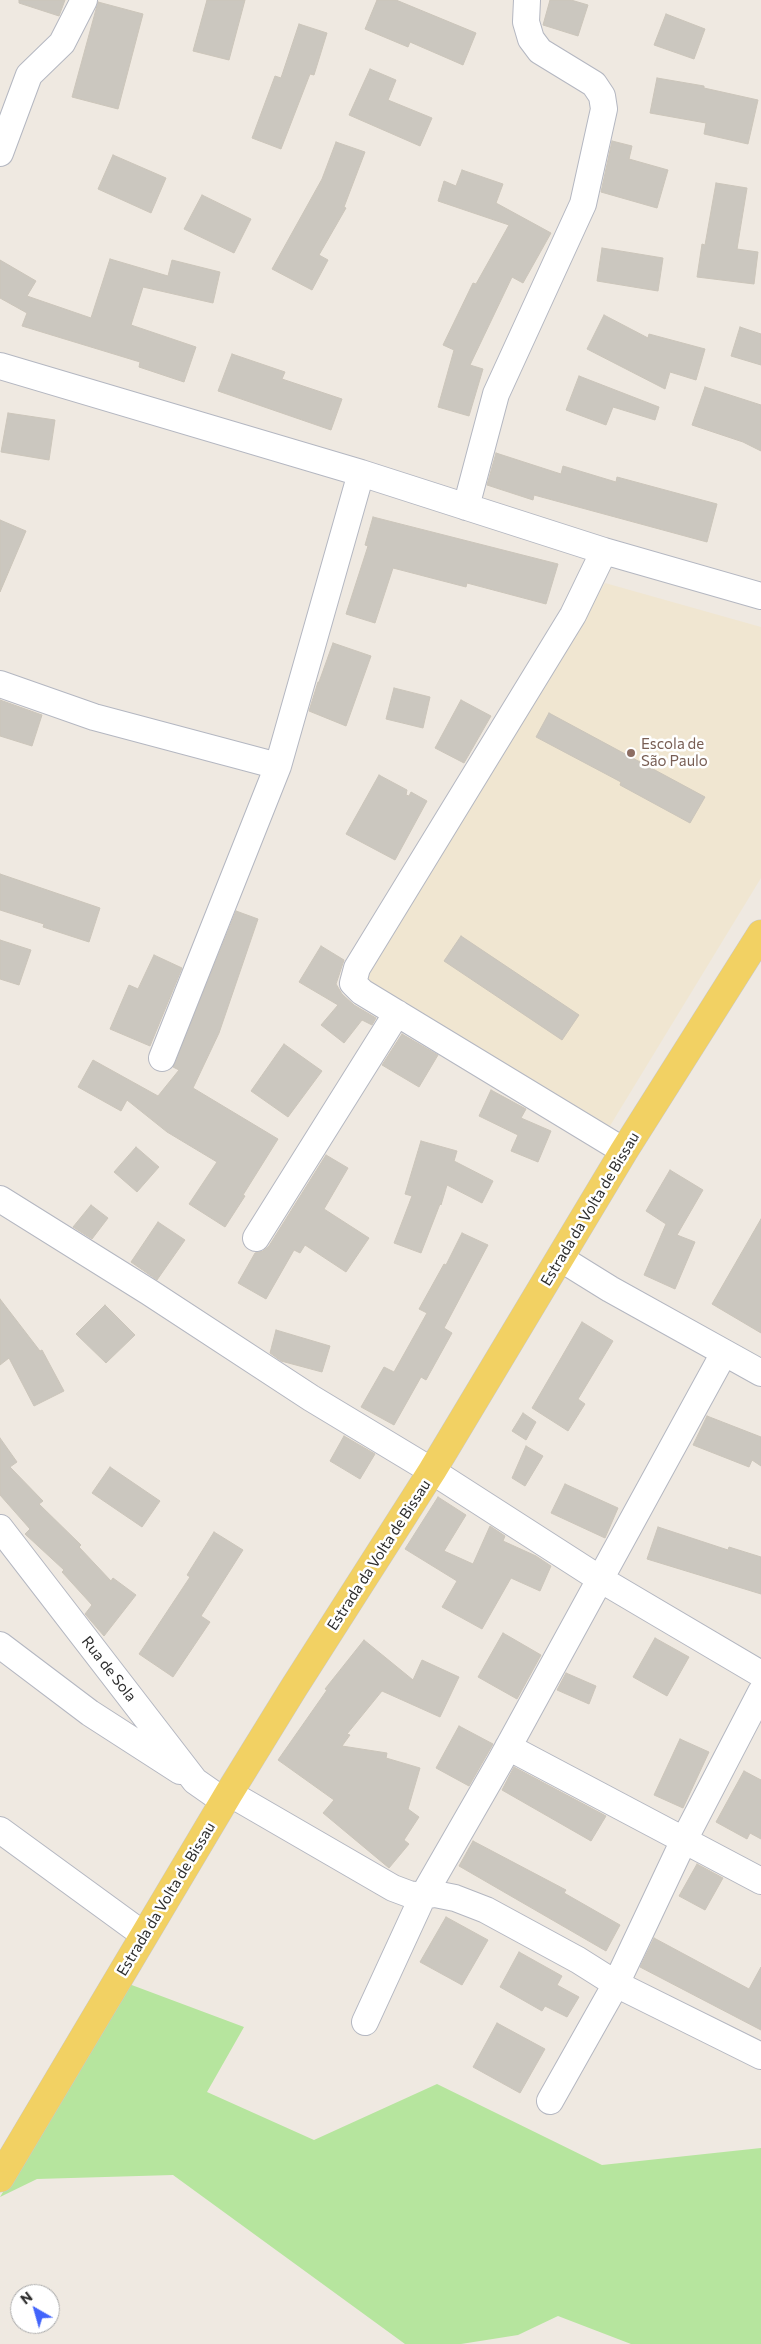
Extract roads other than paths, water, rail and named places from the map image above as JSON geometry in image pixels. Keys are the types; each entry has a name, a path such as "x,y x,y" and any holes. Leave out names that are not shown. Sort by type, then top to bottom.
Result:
{"main road":[{"name":"Estrada da Volta de Bissau","path":"0,2178 227,1797 432,1471 624,1151 761,934"}],"street":[{"path":"0,152 29,75 62,43 84,0"},
{"path":"466,507 496,394 583,204 604,109 602,96 594,84 540,51 531,39 526,22 527,0"},
{"path":"0,366 361,473 604,551 761,596"},
{"path":"162,1058 278,766 361,473"},
{"path":"604,551 573,615 357,968 353,983 362,992 624,1151"},
{"path":"0,684 94,717 278,766"},
{"path":"256,1238 397,1013"},
{"path":"0,1199 149,1292 311,1398 432,1471 600,1579 761,1674"},
{"path":"560,1258 610,1289 761,1373"},
{"path":"365,2022 423,1896 508,1747 724,1352"},
{"name":"Rua de Sola","path":"0,1528 195,1781 393,1888 409,1894 423,1896 435,1894 455,1898 486,1910 578,1960 616,1984 761,2056"},
{"path":"0,1645 90,1713 195,1781"},
{"path":"550,2101 616,1984 684,1840 761,1692"},
{"path":"508,1747 761,1881"},
{"path":"0,1830 144,1935"}],"place":[{"name":"Escola de São Paulo","path":"631,753"}]}
